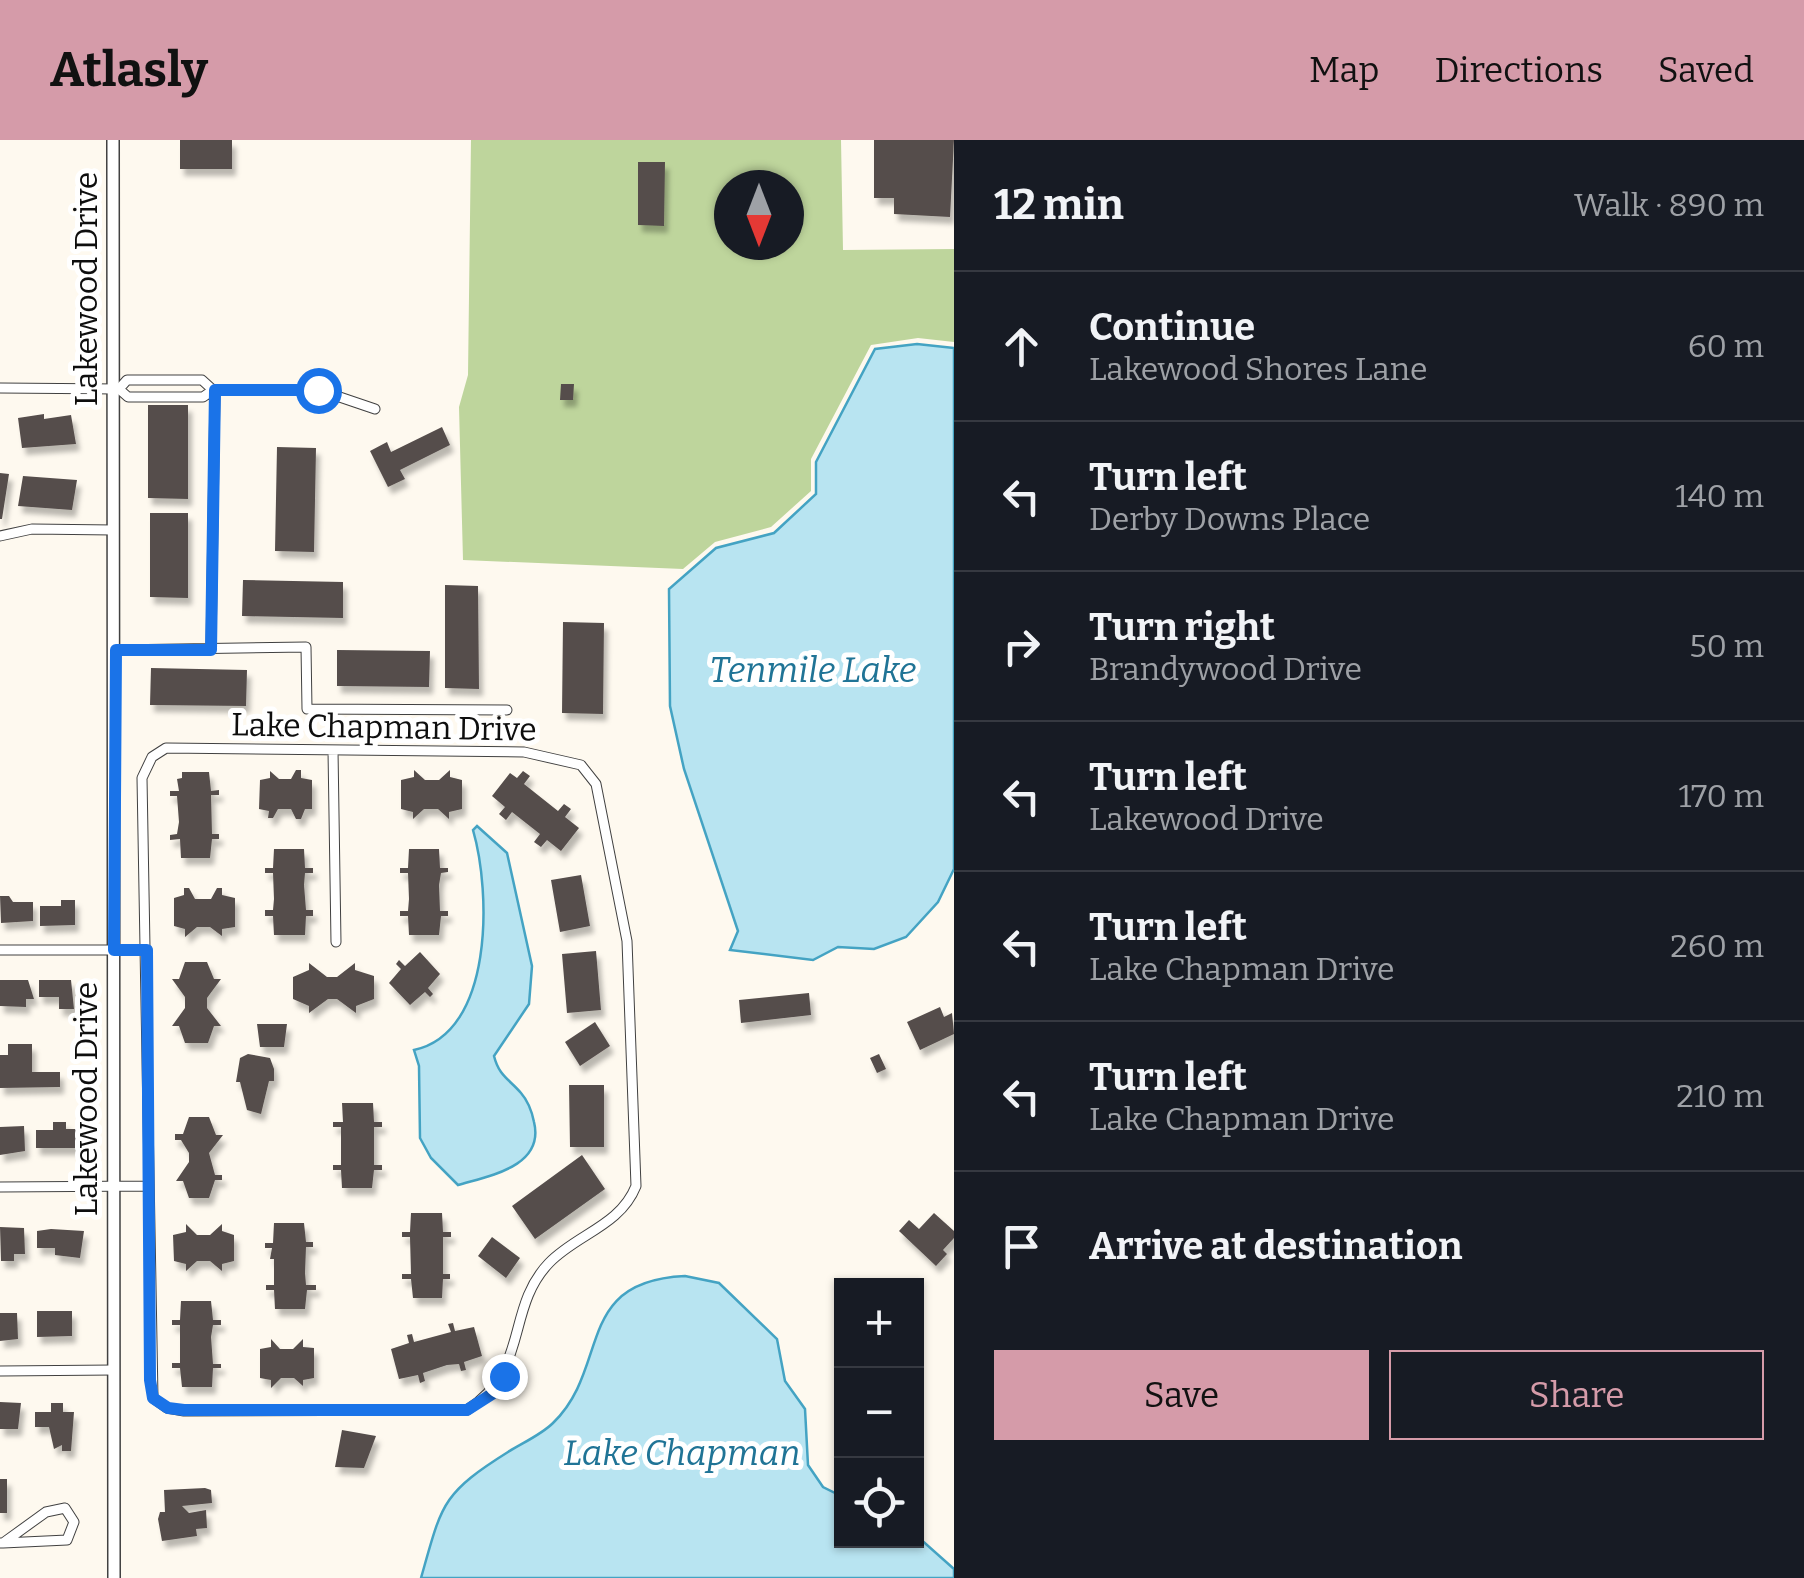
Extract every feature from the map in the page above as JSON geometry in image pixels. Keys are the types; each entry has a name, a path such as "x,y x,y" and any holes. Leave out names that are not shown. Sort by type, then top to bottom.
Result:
{"street":[{"name":"Lakewood Drive","path":"113,140 114,1578"},
{"path":"116,389 128,380 202,380 214,390"},
{"path":"0,388 116,389 128,397 202,397 214,390 318,390 375,409"},
{"path":"211,650 214,390"},
{"path":"0,536 32,530 113,530"},
{"path":"116,650 306,647 307,709 507,710"},
{"name":"Lake Chapman Drive","path":"166,748 333,750 524,752 581,765 596,784 628,941 636,1186 628,1205 548,1264 522,1313 504,1376 492,1394 467,1410 168,1408 153,1398 150,1380 142,778 152,757 166,748"},
{"path":"333,750 336,942"},
{"path":"0,950 147,950"},
{"path":"0,1187 147,1186"},
{"path":"0,1371 114,1370"},
{"path":"65,1508 74,1522 67,1540 2,1543 46,1512 65,1508"}],"green space":[{"path":"471,140 841,140 843,250 954,249 954,342 918,338 871,345 811,459 811,491 771,527 715,542 683,569 463,560 459,407 468,375"}],"water":[{"name":"Tenmile Lake","path":"917,344 954,348 954,869 938,902 906,937 874,949 838,947 813,960 730,950 738,931 684,769 670,706 669,589 716,548 774,533 816,494 816,462 875,349"},
{"path":"477,826 507,853 532,966 529,1004 494,1056 502,1073 528,1103 535,1137 531,1150 511,1167 458,1185 431,1158 420,1138 419,1066 414,1050 440,1038 460,1017 473,989 483,922 483,888 473,830"},
{"name":"Lake Chapman","path":"685,1276 719,1283 777,1339 785,1381 805,1409 808,1465 823,1487 834,1492 834,1548 924,1548 924,1542 954,1569 954,1578 421,1578 447,1503 469,1479 553,1423 571,1401 609,1310 625,1293 650,1281"}],"building":[{"path":"180,140 232,140 232,169 180,169"},
{"path":"874,140 954,140 950,217 894,214 894,198 874,198"},
{"path":"638,162 665,162 664,226 638,225"},
{"path":"561,384 574,384 573,400 560,400"},
{"path":"148,405 188,405 188,499 148,498"},
{"path":"44,414 44,419 71,415 76,444 22,448 18,418"},
{"path":"442,427 450,445 400,470 405,479 388,487 370,451 387,442 391,452"},
{"path":"277,447 316,448 314,552 275,551"},
{"path":"0,473 9,474 2,519 0,519"},
{"path":"23,476 77,480 72,510 18,506"},
{"path":"150,513 188,513 188,598 150,597"},
{"path":"243,580 343,582 343,618 242,616"},
{"path":"445,585 478,586 479,689 445,688"},
{"path":"563,622 604,623 603,714 562,713"},
{"path":"337,650 430,651 429,687 337,686"},
{"path":"151,668 247,670 246,706 150,705"},
{"path":"296,770 301,770 301,778 312,780 312,809 305,809 301,819 296,819 291,809 278,809 273,818 268,818 269,811 259,809 260,780 270,778 270,771 279,779 291,779"},
{"path":"414,770 425,780 439,780 450,770 450,777 462,780 462,809 449,812 449,819 438,809 424,809 413,819 413,812 401,809 401,780 414,777"},
{"path":"523,771 530,776 524,784 558,811 564,804 571,809 565,817 579,828 561,851 547,840 541,847 534,842 540,834 512,812 506,820 499,814 505,807 492,796 510,773 517,778"},
{"path":"182,772 209,772 211,791 219,790 219,795 211,795 212,834 219,834 219,839 212,839 210,858 181,858 180,839 170,840 170,835 177,834 179,822 177,796 170,796 170,791 179,791 177,779 182,778"},
{"path":"274,849 304,849 305,868 313,868 313,873 305,873 306,910 313,910 313,916 306,916 305,935 274,935 273,916 265,916 265,910 273,910 273,873 265,873 265,868 273,868"},
{"path":"409,849 439,849 440,868 448,868 448,872 441,873 439,885 440,911 448,911 448,916 441,916 439,935 409,935 408,916 400,916 400,911 408,911 408,873 400,873 400,868 408,868"},
{"path":"581,875 590,926 560,932 551,880"},
{"path":"184,888 189,888 195,899 211,899 217,888 222,888 222,895 235,898 235,927 222,929 222,936 210,927 197,927 185,937 185,929 174,926 174,898 184,895"},
{"path":"0,896 9,896 13,902 33,902 33,921 1,923"},
{"path":"61,900 75,900 75,925 40,926 40,906 61,906"},
{"path":"596,951 601,1010 567,1013 562,954"},
{"path":"420,952 440,974 428,988 433,994 430,997 425,992 410,1005 389,983 401,969 396,964 399,960 405,966"},
{"path":"185,962 207,962 214,979 221,979 207,998 207,1008 221,1026 214,1026 208,1043 185,1043 179,1026 172,1026 185,1008 185,997 172,979 179,979"},
{"path":"309,963 327,977 337,977 355,963 355,970 374,976 374,999 356,1006 356,1013 337,999 328,999 309,1013 309,1006 293,999 293,977 309,970"},
{"path":"0,980 28,980 34,999 26,999 26,1007 0,1006"},
{"path":"39,980 71,980 74,1009 59,1009 59,997 39,997"},
{"path":"809,993 811,1015 741,1023 739,1000"},
{"path":"940,1007 944,1017 952,1013 954,1034 920,1050 907,1022"},
{"path":"595,1022 610,1046 580,1066 565,1042"},
{"path":"257,1024 287,1024 284,1047 260,1047"},
{"path":"8,1044 32,1044 32,1072 60,1072 60,1087 0,1088 0,1055 8,1055"},
{"path":"248,1054 270,1058 274,1069 274,1081 269,1081 261,1114 247,1110 240,1082 236,1082 240,1058"},
{"path":"879,1054 886,1069 877,1073 870,1058"},
{"path":"569,1085 604,1085 604,1147 570,1147"},
{"path":"342,1103 373,1103 374,1122 382,1122 382,1127 374,1127 374,1165 382,1165 382,1170 374,1170 372,1188 342,1188 341,1170 333,1170 333,1165 341,1165 341,1127 333,1127 333,1122 343,1122"},
{"path":"189,1117 209,1117 216,1135 223,1135 209,1153 215,1175 222,1175 222,1180 215,1180 209,1198 189,1198 183,1181 176,1181 189,1162 189,1153 181,1140 175,1140 175,1134 183,1134"},
{"path":"53,1122 66,1122 66,1129 83,1129 83,1148 36,1148 36,1130 53,1130"},
{"path":"24,1126 25,1151 0,1155 0,1127"},
{"path":"582,1155 605,1189 535,1239 512,1206"},
{"path":"411,1213 442,1213 443,1232 451,1232 451,1237 443,1237 443,1274 450,1274 450,1279 443,1279 442,1298 413,1298 411,1279 402,1279 402,1274 411,1274 410,1237 402,1237 402,1232 410,1232"},
{"path":"934,1213 954,1231 954,1238 943,1250 947,1254 936,1266 899,1231 909,1220 919,1229"},
{"path":"274,1223 304,1223 306,1242 313,1242 313,1247 306,1247 305,1273 306,1285 316,1285 316,1290 307,1290 305,1309 275,1309 274,1290 266,1290 266,1285 274,1285 272,1248 265,1248 265,1243 273,1243"},
{"path":"186,1224 197,1235 210,1235 222,1224 222,1231 234,1235 234,1261 222,1264 222,1271 210,1261 197,1261 186,1271 186,1264 174,1261 173,1235 186,1232"},
{"path":"0,1227 24,1228 25,1254 14,1254 14,1261 1,1261"},
{"path":"37,1231 84,1231 80,1258 55,1255 55,1248 37,1248"},
{"path":"492,1237 520,1258 506,1278 478,1256"},
{"path":"181,1301 211,1301 213,1320 221,1320 221,1325 213,1325 211,1337 213,1364 221,1364 221,1368 213,1368 212,1387 182,1387 180,1368 172,1368 172,1363 180,1363 180,1325 172,1325 172,1320 180,1320"},
{"path":"37,1311 72,1311 72,1336 37,1337"},
{"path":"0,1313 17,1313 18,1339 0,1341"},
{"path":"453,1323 455,1331 474,1327 482,1356 464,1362 466,1370 461,1371 459,1364 423,1373 425,1381 420,1383 418,1375 399,1379 391,1349 409,1343 407,1335 412,1334 414,1342 451,1332 448,1324"},
{"path":"271,1339 280,1349 293,1349 303,1339 303,1347 314,1348 314,1378 303,1380 303,1386 294,1378 281,1378 271,1388 271,1380 260,1378 260,1349 271,1347"},
{"path":"0,1402 21,1403 18,1429 0,1429"},
{"path":"51,1403 63,1403 63,1412 74,1412 71,1451 62,1451 62,1445 54,1449 49,1427 35,1427 35,1412 51,1412"},
{"path":"342,1430 376,1436 364,1468 335,1467"},
{"path":"0,1479 7,1479 7,1513 0,1513"},
{"path":"164,1490 211,1490 212,1503 182,1506 189,1513 206,1510 207,1528 196,1529 197,1536 162,1541 158,1519 160,1512 165,1512"}],"route":[{"path":"318,390 215,390 211,650 116,650 114,950 147,950 145,1046 153,1398 168,1408 184,1410 467,1410 492,1394 504,1376"}]}
